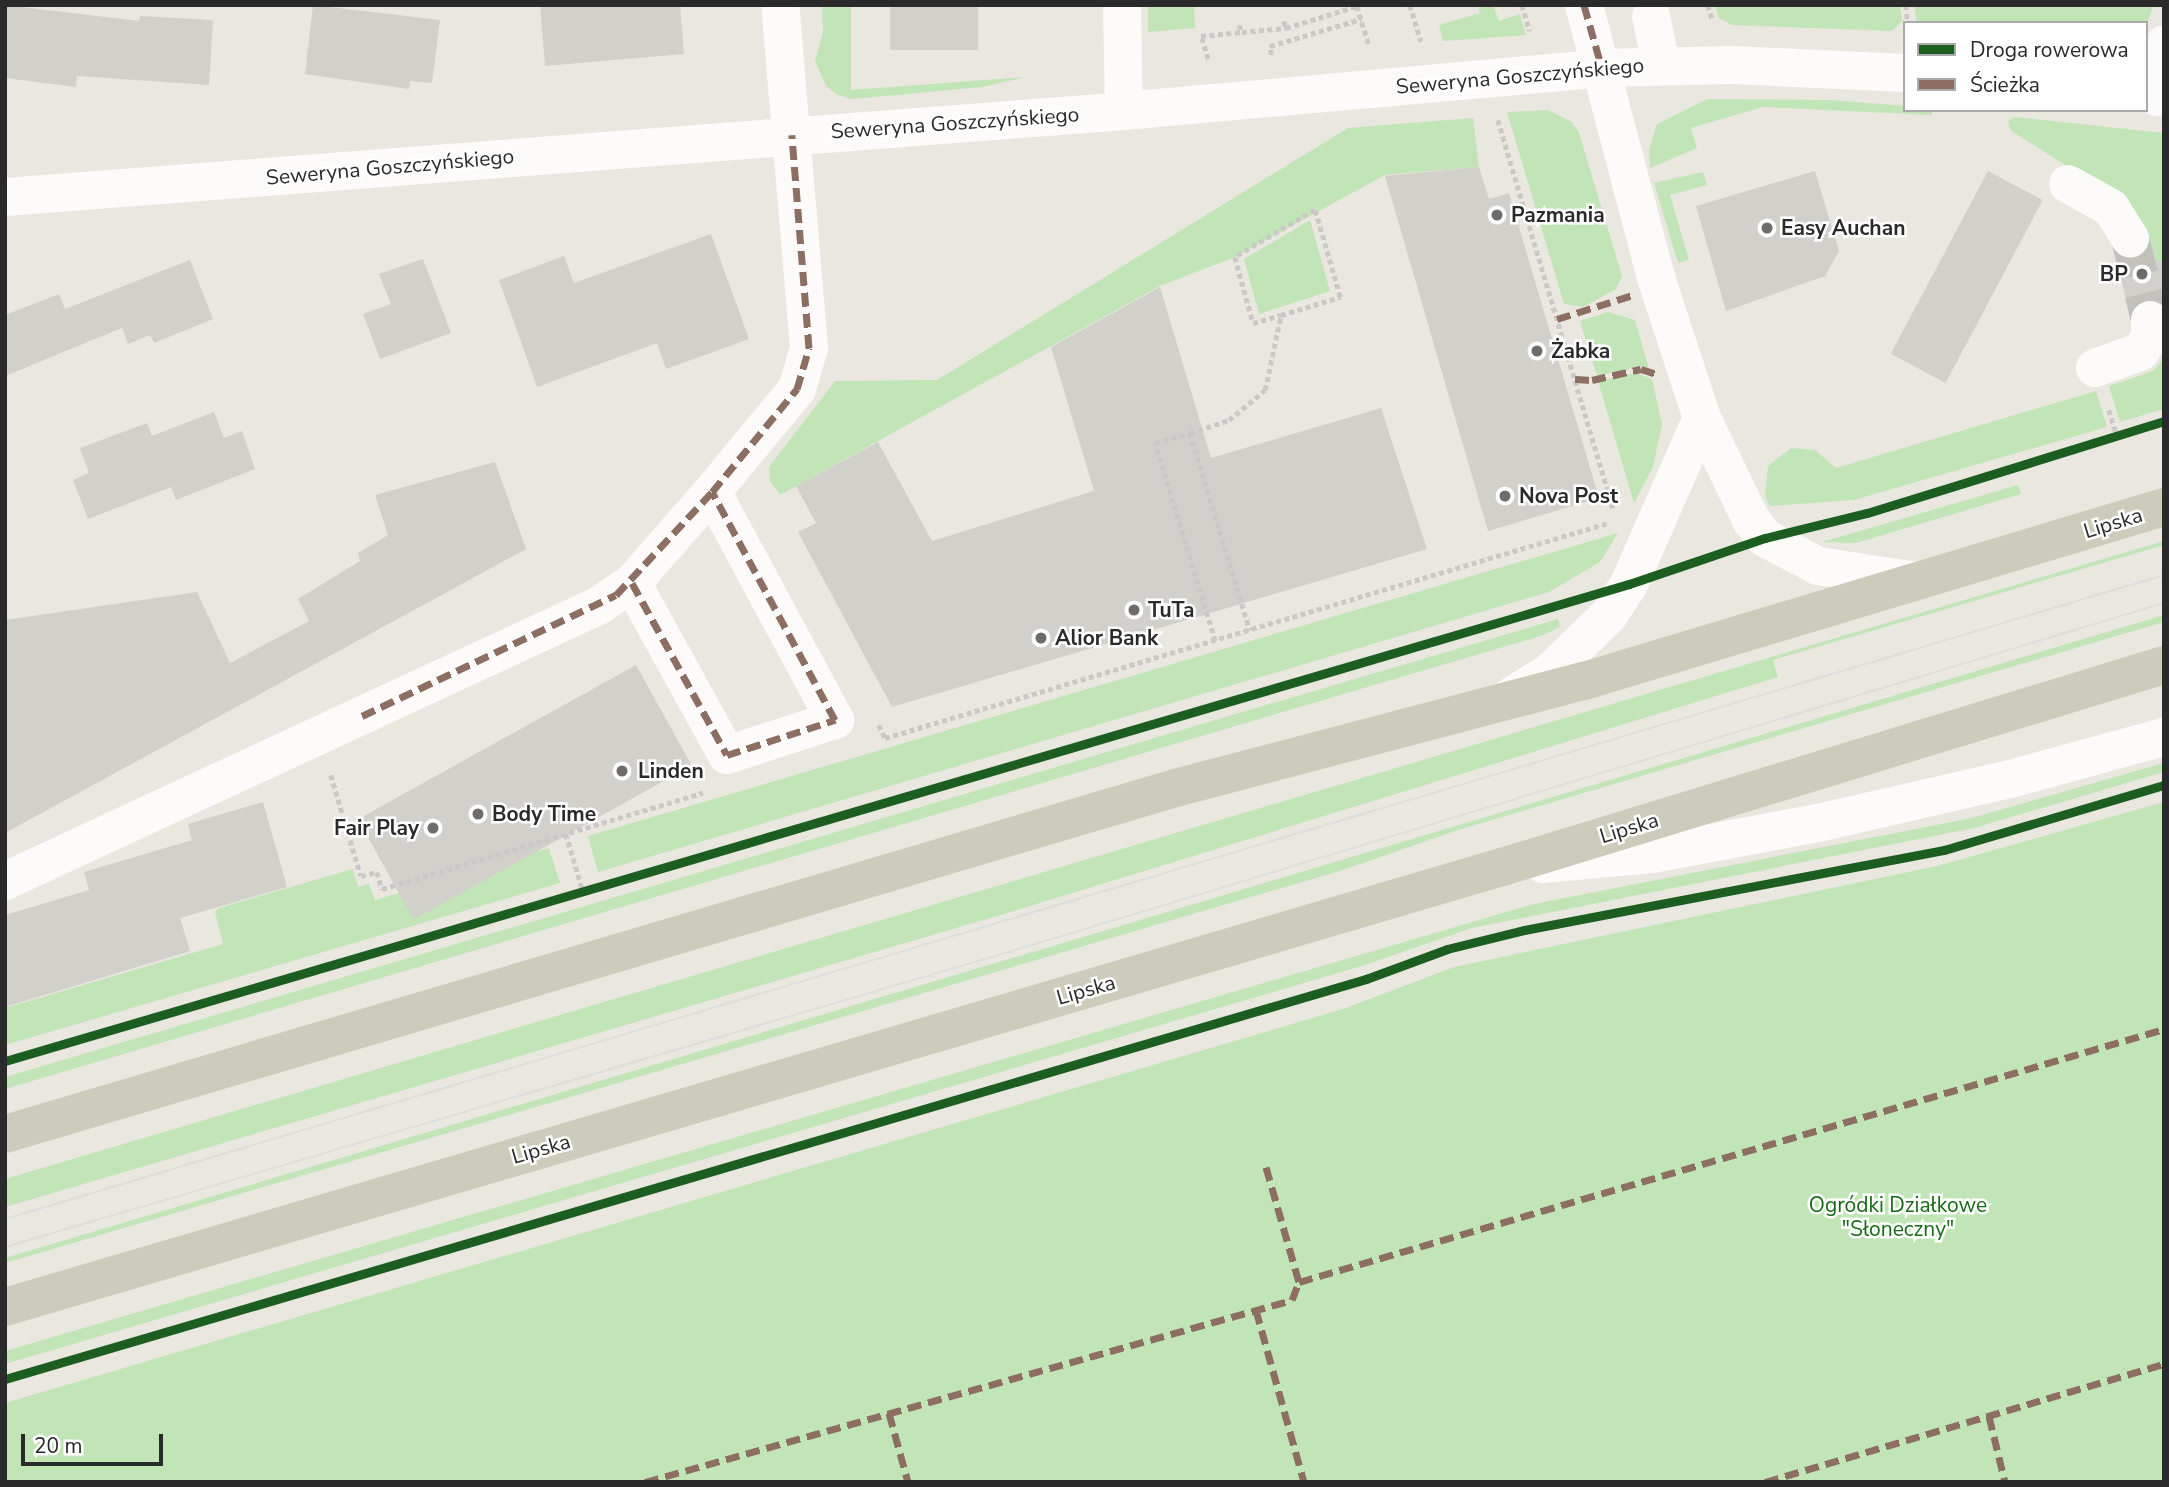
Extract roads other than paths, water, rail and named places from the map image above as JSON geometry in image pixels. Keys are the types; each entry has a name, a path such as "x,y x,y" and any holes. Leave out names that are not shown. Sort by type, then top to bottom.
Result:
{"main road":[{"name":"Lipska","path":"5,1134 1166,790 1503,701 2164,507"},
{"name":"Lipska","path":"5,1307 1502,867 2164,666"}],"street":[{"path":"5,881 598,606 632,583 797,389 806,370 809,348 780,5"},
{"path":"1122,5 1124,111"},
{"path":"1584,5 1656,278 1702,418 1751,520 1765,538 1818,566 1917,581"},
{"path":"1651,16 1661,65"},
{"path":"2156,97 2164,44"},
{"name":"Seweryna Goszczyńskiego","path":"5,197 1124,111 1602,68 1661,65 1903,73"},
{"path":"2068,184 2111,208 2130,239"},
{"path":"2095,368 2140,352 2150,337 2150,320"},
{"path":"1503,701 1550,672 1609,615 1629,584 1702,418"},
{"path":"632,583 727,755 835,720 712,492"},
{"path":"1502,867 1652,854 1818,823 2010,779 2164,737"}],"tunnel":[{"path":"2130,238 2150,320"}],"tram line":[{"path":"5,1219 2164,575"},
{"path":"5,1247 1012,951 2164,603"}],"place":[{"name":"Pazmania","path":"1497,215"},
{"name":"Easy Auchan","path":"1767,228"},
{"name":"BP","path":"2142,274"},
{"name":"Żabka","path":"1537,351"},
{"name":"Nova Post","path":"1505,496"},
{"name":"TuTa","path":"1134,610"},
{"name":"Alior Bank","path":"1041,638"},
{"name":"Linden","path":"622,771"},
{"name":"Body Time","path":"478,814"},
{"name":"Fair Play","path":"433,828"}],"park label":[{"name":"Ogródki Działkowe \"Słoneczny\"","path":"1898,1217"}]}
